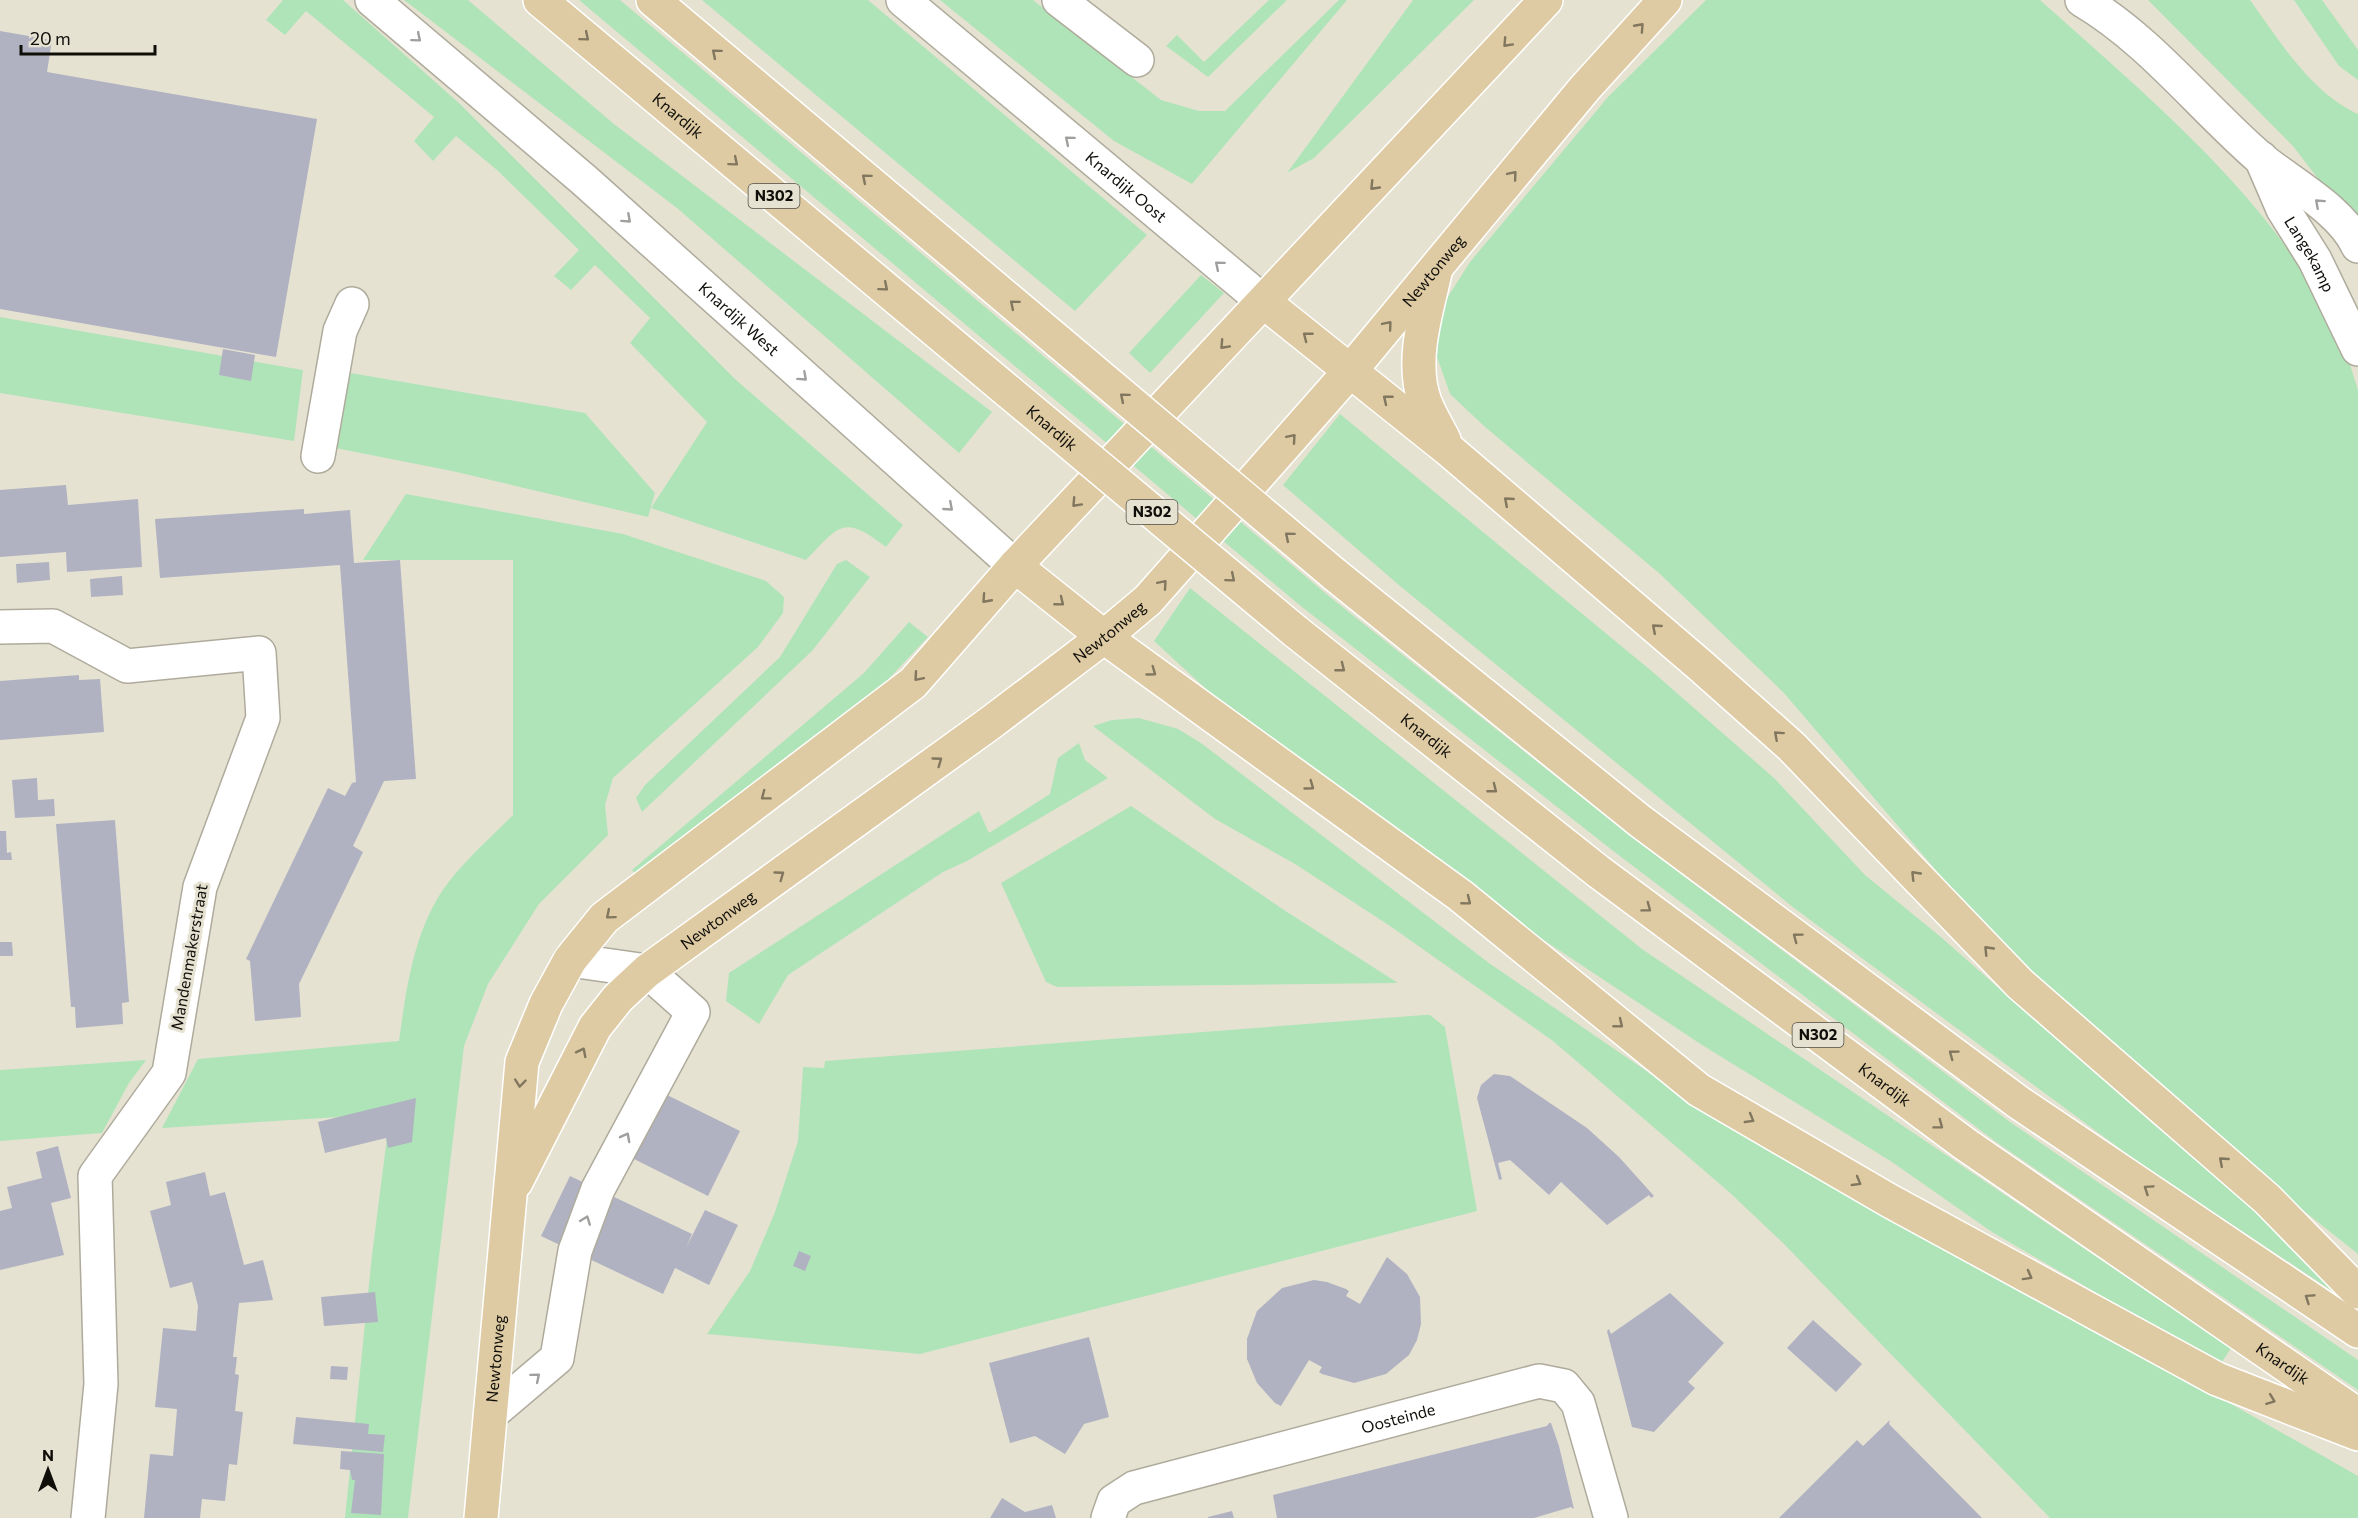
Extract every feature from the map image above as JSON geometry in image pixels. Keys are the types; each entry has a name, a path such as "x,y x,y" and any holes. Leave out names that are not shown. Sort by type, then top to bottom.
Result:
{"main road":[{"name":"Knardijk","path":"540,0 1295,632 1599,872 1965,1144 2358,1415"},
{"path":"653,0 1334,574 1640,820 2018,1102 2358,1331"},
{"name":"Newtonweg","path":"481,1518 522,1062 546,1004 570,960 604,918 913,683 1016,566 1546,0"},
{"name":"Newtonweg","path":"508,1198 595,1027 618,999 647,971 989,724 1149,600 1351,370 1585,88 1665,0"},
{"path":"1437,267 1420,347 1420,378 1425,401 1449,450"},
{"name":"Knardijk Oost","path":"1264,302 1449,450 1791,746 2020,984 2267,1199 2358,1292"},
{"name":"Knardijk West","path":"1016,566 1104,637 1461,896 1699,1090 1890,1201 2217,1379 2358,1434"}],"street":[{"name":"Knardijk West","path":"372,0 584,180 1016,566"},
{"name":"Knardijk Oost","path":"903,0 1264,302"},
{"path":"1059,0 1137,60"},
{"name":"Langekamp","path":"2082,0 2111,10 2261,158 2305,190 2330,213 2358,246"},
{"name":"Langekamp","path":"2261,158 2283,209 2315,260 2357,341"},
{"path":"318,456 340,331 352,304"},
{"name":"Mandenmakerstraat","path":"0,627 53,626 127,666 259,653 263,718 200,887 169,1073 95,1176 100,1384 88,1518"},
{"path":"491,1414 557,1358 574,1251 598,1189 693,1012 647,971 570,960"},
{"name":"Oosteinde","path":"1108,1518 1114,1501 1134,1488 1539,1381 1564,1386 1578,1403 1611,1518"}],"green space":[{"path":"283,0 343,0 460,104 735,379 903,525 886,547 860,530 851,527 843,528 835,532 806,560 651,508 707,422 630,343 650,318 595,265 571,290 554,276 579,250 497,170 456,136 433,161 414,141 434,117 306,11 285,35 266,20"},
{"path":"404,0 468,0 614,124 992,412 959,453 677,208"},
{"path":"579,0 620,0 1330,597 1633,838 2010,1122 2358,1360 2358,1390 1996,1142 1612,850 1297,603"},
{"path":"702,0 868,0 1147,235 1075,311"},
{"path":"940,0 1033,0 1161,100 1199,111 1225,111 1339,0 1347,0 1192,184 1114,141"},
{"path":"1269,0 1287,0 1208,77 1166,46 1177,35 1204,62"},
{"path":"1413,0 1474,0 1314,158 1287,173"},
{"path":"1706,0 2040,0 2163,111 2240,190 2276,233 2307,278 2335,325 2358,390 2358,1254 2211,1137 1995,939 1783,692 1660,574 1484,426 1450,394 1436,354 1442,306 1470,262 1608,97"},
{"path":"2148,0 2250,0 2297,64 2311,79 2341,105 2358,114 2358,221 2329,193 2293,146"},
{"path":"2294,0 2322,0 2358,50 2358,80 2339,66"},
{"path":"1201,275 1224,293 1150,373 1129,353"},
{"path":"0,317 303,370 294,441 0,393"},
{"path":"333,370 585,413 655,493 648,517 452,471 320,445"},
{"path":"1340,414 1654,673 1774,778 1865,875 1942,938 2153,1124 2358,1291 2358,1308 2142,1165 1794,908 1400,586 1283,485"},
{"path":"406,494 623,534 766,581 784,597 783,613 758,647 613,778 605,805 608,835 539,904 488,984 464,1046 408,1518 345,1518 372,1255 390,1114 162,1128 198,1059 399,1041 415,953 430,911 455,874 513,815 513,560 363,560"},
{"path":"846,560 870,577 812,651 642,812 636,798 645,785 780,657 837,564"},
{"path":"1190,588 1642,949 2231,1348 2220,1365 1992,1232 1892,1162 1702,1045 1494,907 1227,708 1154,641"},
{"path":"909,622 928,637 881,687 637,876 632,870 864,673"},
{"path":"1139,718 1178,729 1201,743 1489,963 1696,1105 2358,1476 2358,1518 2050,1518 1783,1243 1728,1191 1553,1041 1390,926 1295,864 1215,819 1093,726 1112,720"},
{"path":"1079,743 1085,760 1108,778 967,861 943,872 788,975 759,1024 726,1001 729,973 979,811 989,833 1050,794 1058,758"},
{"path":"1131,806 1284,910 1398,983 1057,987 1046,982 1001,883"},
{"path":"1430,1015 1445,1027 1477,1211 920,1354 707,1334 750,1271 775,1212 798,1141 803,1067 824,1068 825,1061"},
{"path":"146,1060 129,1083 102,1133 0,1141 0,1070"}],"building":[{"path":"0,31 52,40 47,72 317,119 276,357 0,309"},
{"path":"223,349 255,355 251,381 219,375"},
{"path":"66,485 68,505 138,499 142,567 67,572 66,552 0,557 0,490"},
{"path":"304,509 304,514 350,510 354,563 400,560 416,779 384,781 353,846 363,852 299,984 301,1017 255,1021 250,961 246,959 328,788 345,796 352,783 356,782 340,565 160,578 155,519"},
{"path":"49,562 50,580 17,583 16,564"},
{"path":"122,576 123,595 91,597 90,579"},
{"path":"79,675 79,680 100,679 104,732 0,740 0,681"},
{"path":"37,778 38,800 54,799 55,816 15,818 12,780"},
{"path":"115,820 129,1002 122,1003 123,1024 76,1028 75,1007 71,1007 56,824"},
{"path":"0,831 6,831 7,853 11,852 12,860 0,860"},
{"path":"0,942 12,942 13,956 0,956"},
{"path":"1494,1074 1510,1076 1587,1128 1619,1157 1654,1196 1651,1198 1649,1195 1607,1225 1561,1182 1549,1195 1510,1160 1498,1163 1502,1179 1499,1180 1477,1098 1481,1085"},
{"path":"665,1094 740,1131 708,1196 634,1159"},
{"path":"416,1098 412,1142 388,1148 386,1138 325,1153 318,1122"},
{"path":"58,1146 71,1198 51,1203 64,1255 0,1270 0,1211 12,1208 7,1187 42,1178 36,1152"},
{"path":"205,1172 210,1196 225,1192 244,1265 263,1260 273,1300 239,1303 233,1357 237,1357 235,1374 239,1375 235,1411 243,1412 237,1465 229,1464 225,1501 202,1499 200,1518 144,1518 150,1454 173,1456 177,1409 155,1407 163,1328 196,1331 198,1306 192,1282 170,1288 150,1211 171,1205 166,1182"},
{"path":"570,1176 692,1234 686,1248 705,1210 738,1225 709,1285 675,1268 663,1294 541,1236"},
{"path":"799,1251 811,1256 805,1271 793,1266"},
{"path":"1387,1257 1407,1274 1420,1297 1421,1324 1417,1340 1409,1355 1386,1374 1354,1383 1322,1374 1319,1372 1322,1367 1309,1360 1281,1406 1275,1403 1257,1383 1247,1359 1247,1339 1257,1311 1282,1288 1314,1280 1346,1289 1349,1291 1346,1296 1360,1304"},
{"path":"375,1292 378,1322 324,1326 321,1297"},
{"path":"1670,1293 1724,1343 1688,1382 1695,1388 1654,1432 1632,1427 1607,1331 1609,1329 1611,1334"},
{"path":"1813,1320 1862,1364 1836,1392 1787,1348"},
{"path":"1089,1337 1109,1417 1084,1424 1065,1454 1035,1436 1010,1443 989,1363"},
{"path":"331,1366 348,1367 347,1380 330,1379"},
{"path":"296,1417 369,1424 368,1434 385,1435 383,1452 293,1444"},
{"path":"1890,1420 1889,1424 1982,1518 1779,1518 1857,1440 1863,1446"},
{"path":"1551,1423 1559,1446 1574,1509 1571,1507 1534,1518 1277,1518 1273,1495 1547,1426"},
{"path":"341,1451 384,1454 381,1515 351,1513 355,1480 352,1480 350,1470 340,1469"},
{"path":"1002,1498 1025,1512 1052,1505 1056,1518 990,1518"},
{"path":"1232,1511 1234,1518 1208,1518 1208,1517"}]}
